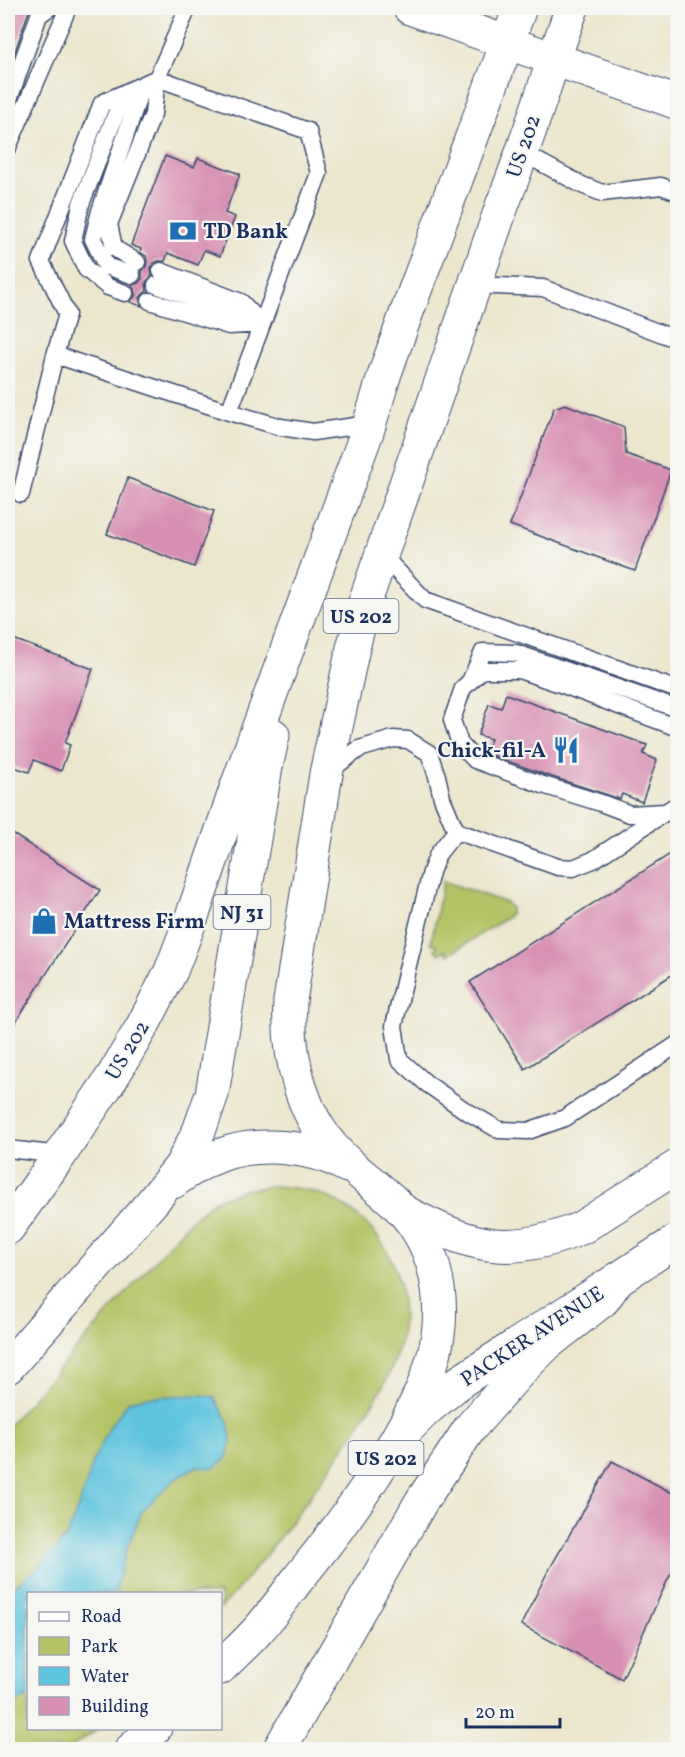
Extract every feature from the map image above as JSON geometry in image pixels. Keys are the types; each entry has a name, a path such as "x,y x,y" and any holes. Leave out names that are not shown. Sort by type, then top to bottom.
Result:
{"main road":[{"path":"410,8 678,103"},
{"name":"US 202","path":"10,1216 60,1155 113,1076 171,971 369,424 405,317 519,8"},
{"name":"US 202","path":"222,1666 259,1629 363,1493 396,1442 420,1394 429,1372 438,1336 438,1285 432,1261 416,1228 403,1211 377,1186 334,1150 313,1119 295,1069 289,1022 290,1001 326,774 364,605 380,553 503,203 523,153 532,120 572,8"},
{"name":"NJ 31","path":"8,1367 182,1166 199,1131 212,1094 265,772 301,610"},
{"path":"153,1201 171,1183 205,1162 223,1154 245,1149 292,1148 317,1152 338,1161 364,1177"},
{"path":"403,1211 449,1234 469,1240 509,1246 526,1245 563,1236 581,1228 678,1166"},
{"name":"PACKER AVENUE","path":"396,1442 408,1427 461,1381 678,1240"},
{"path":"279,1749 421,1502 470,1428 521,1370 547,1344 603,1300 618,1279"},
{"path":"131,1749 153,1730"},
{"path":"161,1749 165,1730"}],"lane":[{"path":"8,102 39,15 49,8"},
{"path":"8,147 68,8"},
{"path":"134,268 114,248 109,224 153,114 150,81 188,8"},
{"path":"21,494 67,314 41,261 102,103 150,81 308,131 319,173 230,412"},
{"path":"124,93 81,204 74,241 86,269 108,287 125,293"},
{"path":"523,153 582,185 602,193 661,186 678,192"},
{"path":"474,285 543,288 678,340"},
{"path":"156,286 241,302 262,324 229,326 156,286"},
{"path":"55,355 281,427 313,432 369,424"},
{"path":"380,553 425,600 678,690"},
{"path":"470,681 483,652 516,653 678,709"},
{"path":"671,808 630,814 475,760 460,744 453,720 463,688 482,670 519,670 678,728"},
{"path":"326,774 359,749 393,739 408,740 429,753 442,798 456,831 558,867 573,868 593,860 671,808"},
{"path":"456,831 438,854 431,872 410,955 394,1026 399,1059 426,1083 463,1109 499,1130 528,1131 565,1118 678,1044"},
{"path":"8,1149 60,1155"}],"green space":[{"path":"443,881 507,903 511,912 508,917 448,955 445,950 440,954 435,950 437,945 431,943"},
{"path":"273,1186 316,1193 340,1203 373,1231 395,1269 402,1298 400,1342 391,1370 370,1409 316,1488 270,1550 222,1607 222,1592 27,1592 27,1730 97,1730 69,1749 8,1750 8,1426 190,1221 215,1200 244,1190"}],"water":[{"path":"199,1395 214,1397 228,1422 231,1440 226,1459 214,1468 195,1467 174,1480 142,1511 126,1550 115,1592 27,1592 27,1697 8,1704 8,1591 36,1570 67,1536 94,1459 111,1425 129,1401 148,1397"}],"building":[{"path":"8,8 32,8 8,72"},
{"name":"TD Bank","path":"165,156 194,167 198,158 240,174 225,213 235,217 220,256 204,250 198,265 168,253 165,261 154,263 151,268 152,276 146,282 147,291 140,298 141,306 130,302 135,296 132,285 142,279 142,271 147,262 146,256 140,252 141,249 131,245"},
{"path":"565,404 624,427 626,454 671,470 635,571 510,525 554,408"},
{"path":"128,478 214,511 194,567 107,534"},
{"path":"8,637 93,669 65,743 70,745 61,771 34,760 29,772 8,765"},
{"name":"Chick-fil-A","path":"506,694 647,745 643,754 657,760 642,802 622,794 620,799 486,753 491,739 478,735 489,704 501,708"},
{"name":"Mattress Firm","path":"8,831 100,890 8,1034"},
{"path":"678,849 678,971 525,1069 470,982"},
{"path":"612,1461 678,1496 678,1562 622,1679 521,1625 546,1575"}],"place":[{"name":"TD Bank","path":"183,231"},
{"name":"Chick-fil-A","path":"566,750"},
{"name":"Mattress Firm","path":"44,921"}]}
